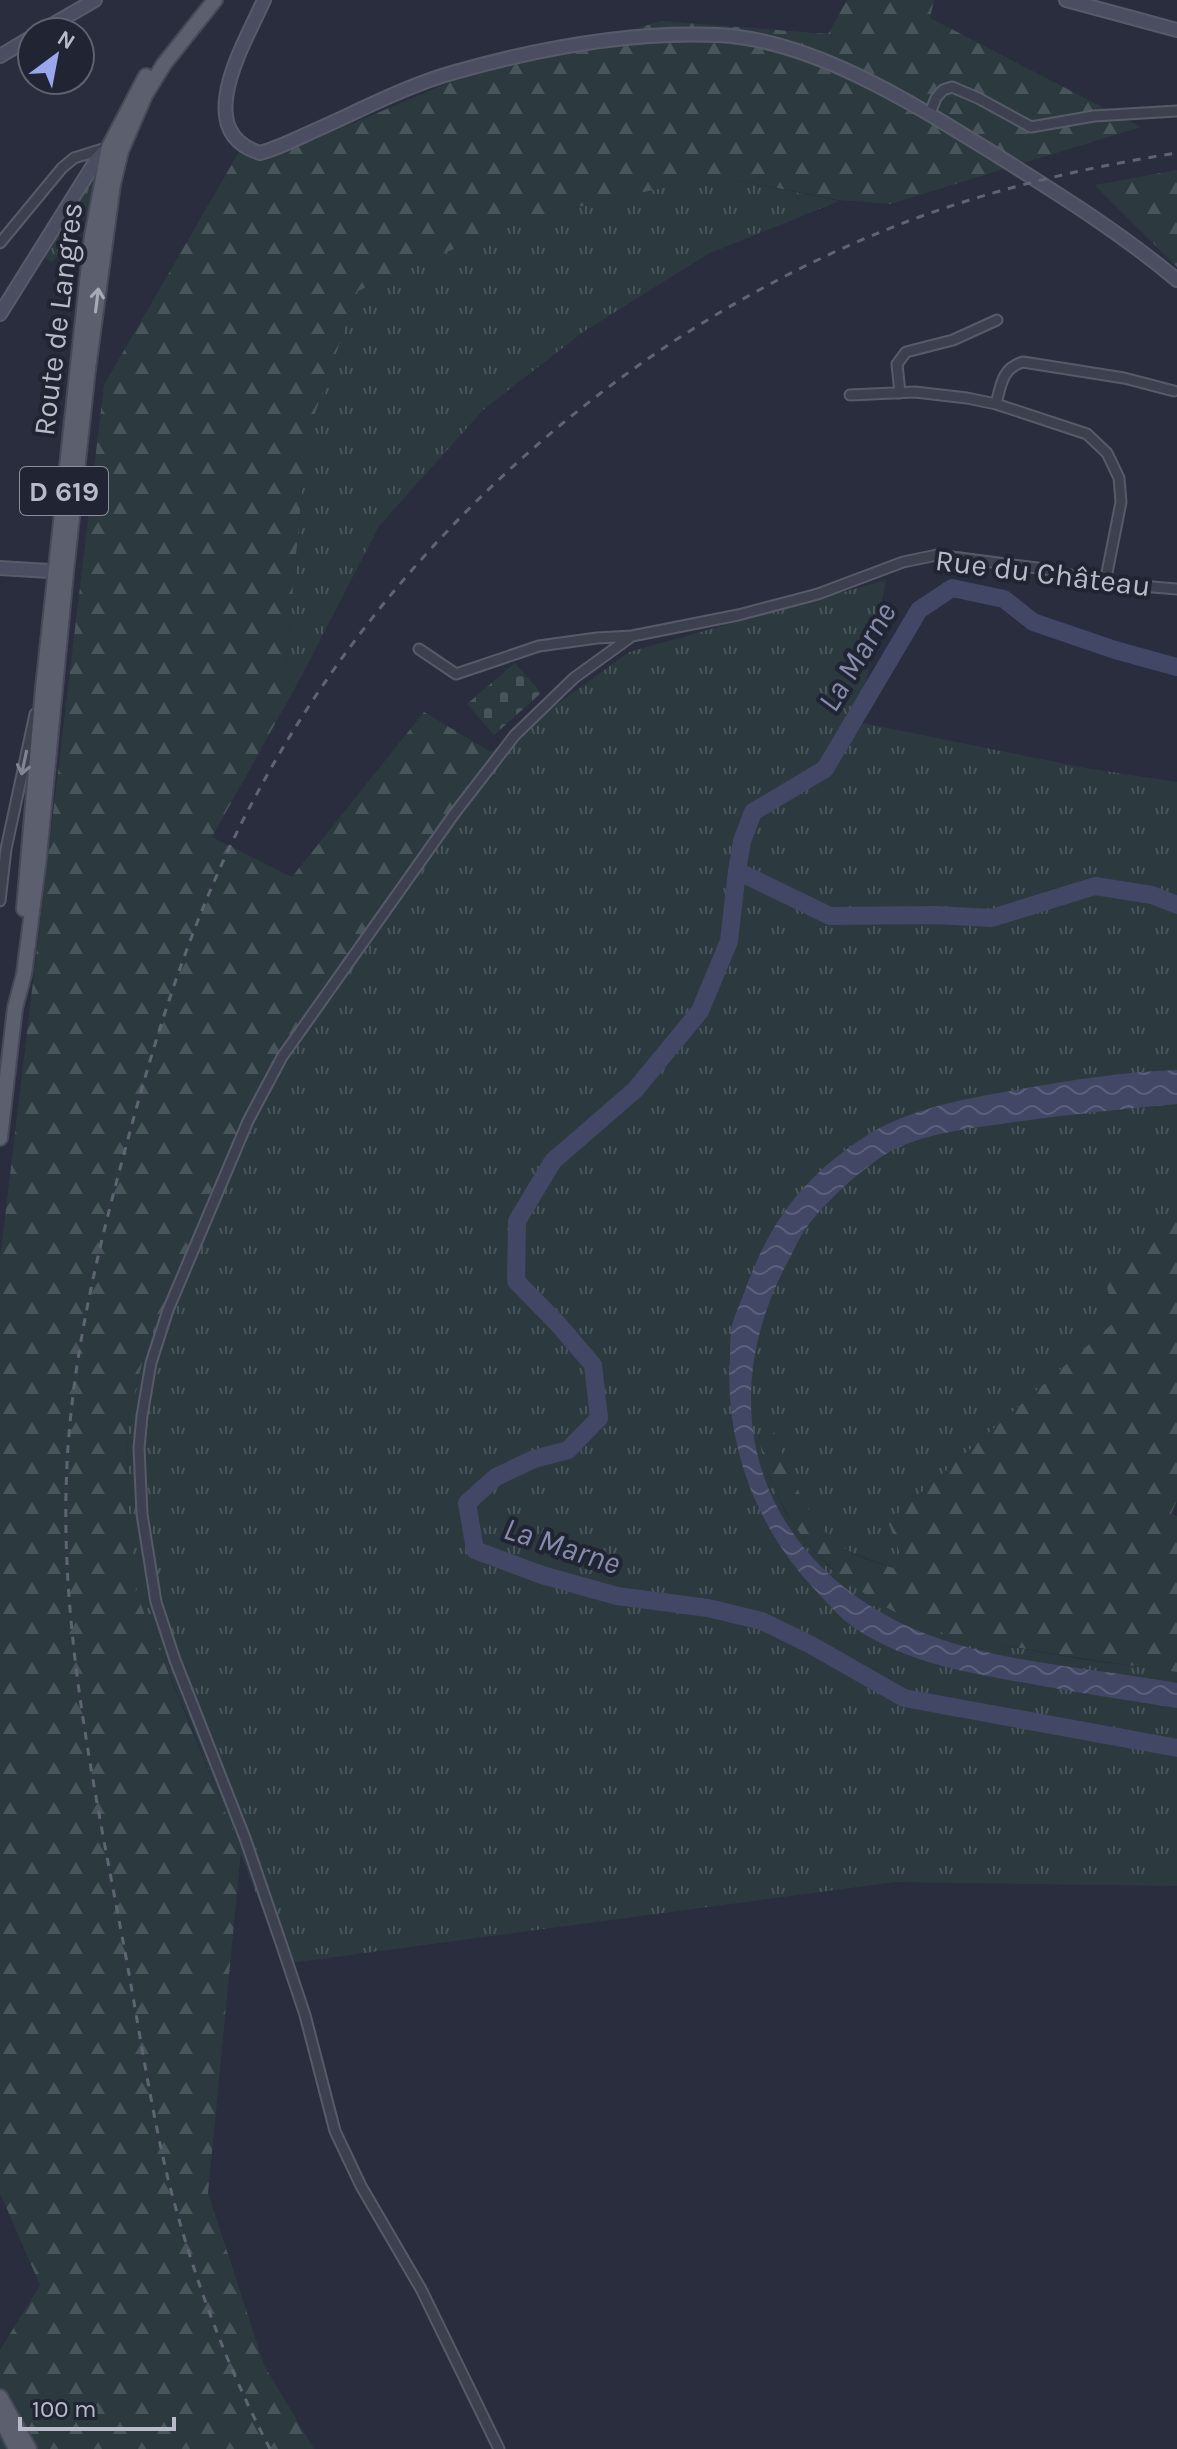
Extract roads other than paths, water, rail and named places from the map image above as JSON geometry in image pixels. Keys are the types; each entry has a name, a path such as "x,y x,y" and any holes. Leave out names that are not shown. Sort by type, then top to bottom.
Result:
{"main road":[{"name":"Route de Langres","path":"61,572 83,305 109,147 135,93 159,56 205,0"},
{"name":"Route de Langres","path":"15,1008 43,688 113,184 121,151 145,95 164,64 215,0"},
{"name":"D 619","path":"0,1136 15,1008 24,974 39,857 61,572"},
{"path":"0,2397 29,2449"},
{"path":"0,2416 16,2449"}],"street":[{"path":"68,16 95,0"},
{"path":"263,0 227,87 225,107 232,135 243,146 260,153 453,72 573,45 646,36 719,35 774,44 870,83 930,113 1055,192 1147,255 1177,280"},
{"path":"1066,0 1177,30"},
{"path":"930,113 936,98 943,90 952,87 1031,127 1094,116 1177,111"},
{"path":"0,243 62,168 74,158 109,147"},
{"path":"0,314 97,159 109,147"},
{"path":"900,393 897,364 906,352 953,340 997,320"},
{"path":"996,404 1004,375 1008,369 1023,362 1124,378 1174,391"},
{"path":"850,395 933,393 996,404 1087,434 1107,453 1119,478 1121,502 1105,583"},
{"name":"Rue du Château","path":"419,649 456,674 539,646 632,636 738,615 818,594 903,562 937,555 1045,569 1105,583 1177,589"},
{"path":"0,568 61,572"},
{"path":"499,2449 421,2289 361,2186 335,2131 305,2015 278,1933 156,1602 142,1514 140,1438 145,1390 168,1310 248,1121 282,1057 445,826 515,735 574,678 632,636"},
{"path":"0,901 3,848 43,688"}],"water":[{"path":"1177,1070 1177,1104 1050,1117 948,1132 891,1151 857,1176 814,1218 786,1265 764,1319 752,1372 752,1424 763,1473 783,1518 814,1559 855,1595 905,1625 969,1648 1177,1683 1177,1708 961,1670 911,1656 865,1635 844,1620 818,1593 778,1542 762,1514 739,1453 730,1389 731,1333 766,1241 793,1201 826,1166 869,1134 903,1117 960,1101 1037,1086"}],"waterway":[{"name":"La Marne","path":"737,871 742,841 753,812 825,769 919,610 952,588 1004,599 1033,622 1177,667"},
{"name":"La Marne","path":"1177,905 1152,895 1095,886 992,918 830,916 737,871 729,941 700,1011 635,1090 553,1161 517,1221 516,1281 593,1365 599,1418 568,1450 534,1459 496,1477 467,1503 475,1550 542,1575 617,1596 708,1608 762,1621 904,1698 1177,1748"}],"railway":[{"path":"270,2449 238,2384 211,2317 168,2179 84,1724 70,1609 67,1552 66,1494 72,1404 95,1271 153,1052 197,924 253,801 310,705 375,614 449,529 530,451 617,381 710,318 809,264 911,220 1042,180 1177,153"}]}
